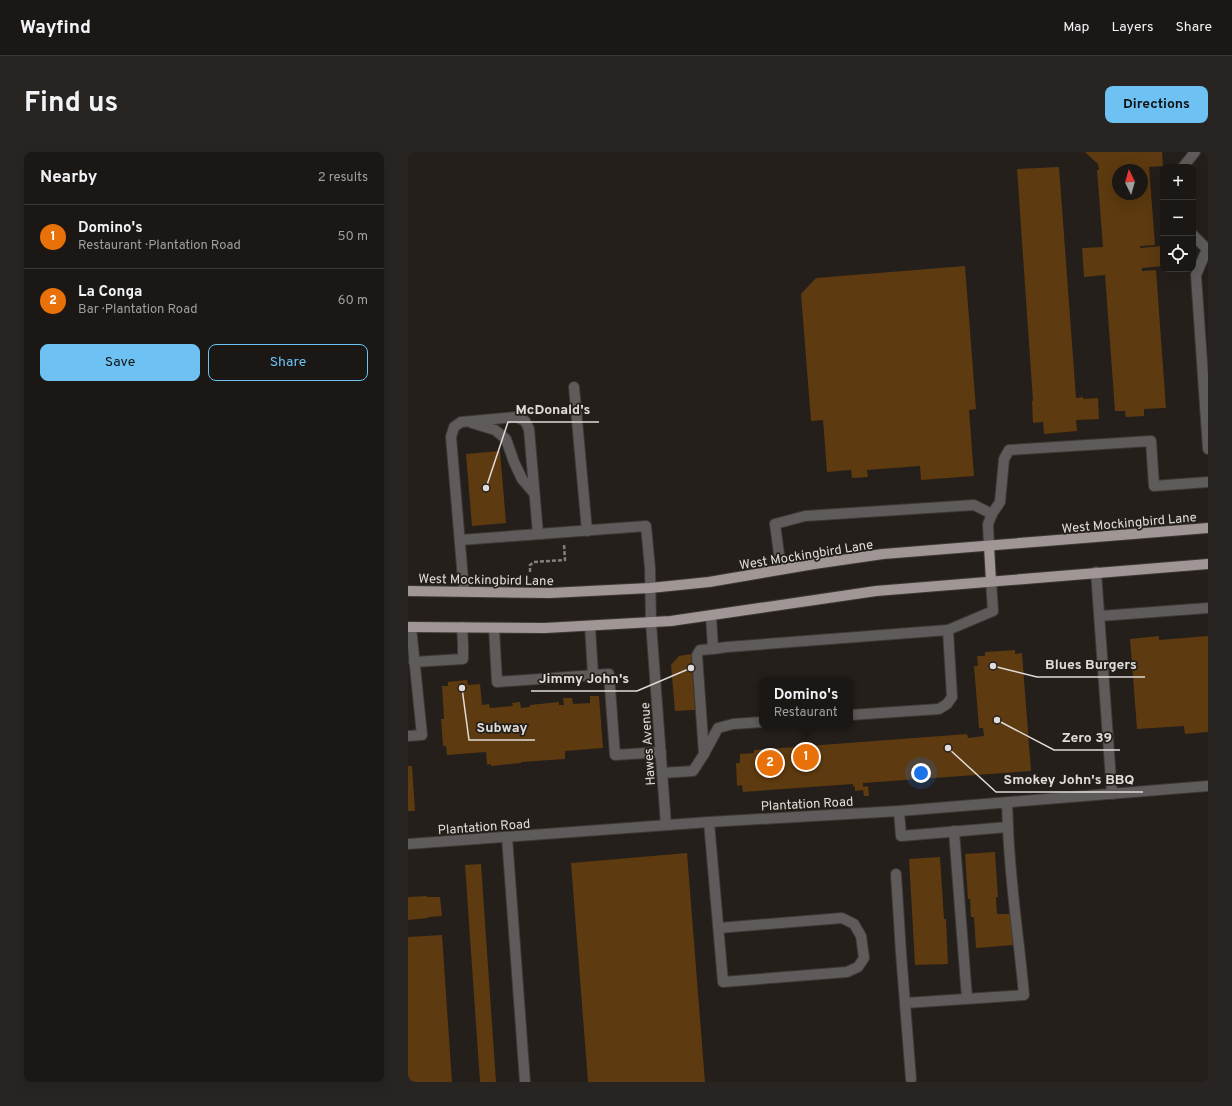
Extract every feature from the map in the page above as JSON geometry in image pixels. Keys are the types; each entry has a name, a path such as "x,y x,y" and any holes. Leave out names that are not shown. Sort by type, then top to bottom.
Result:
{"main road":[{"name":"West Mockingbird Lane","path":"408,591 550,593 650,588 709,582 781,569 883,554 1208,528"},
{"path":"989,546 991,581"},
{"path":"410,627 545,628 651,623 710,616 876,591 1208,564"}],"street":[{"path":"1186,164 1195,152"},
{"path":"1194,236 1208,250 1196,275 1208,449"},
{"path":"460,540 587,531 574,387"},
{"path":"464,591 451,436 454,427 460,422 516,417 525,421 529,429 538,534"},
{"path":"467,421 495,430 506,439 522,479 534,493"},
{"path":"989,546 988,524 992,514 1000,502 1004,459 1010,450 1151,441 1154,486 1208,482"},
{"path":"781,569 775,524 805,516 974,504 992,514"},
{"name":"Hawes Avenue","path":"587,531 646,526 650,568 651,623 666,825"},
{"path":"1096,572 1112,794"},
{"path":"704,754 697,655 700,650 948,630 993,611 991,581"},
{"path":"1100,616 1208,608"},
{"path":"710,616 713,649"},
{"path":"590,626 593,675"},
{"path":"408,736 422,735 410,627"},
{"path":"414,662 463,659 462,627"},
{"path":"494,628 497,682 609,674 615,755 661,752"},
{"path":"853,715 939,709 947,704 952,697 948,630"},
{"path":"662,773 693,771 718,728 733,724 759,722"},
{"name":"Plantation Road","path":"408,844 709,822 899,811 1208,786"},
{"path":"905,1003 1024,995 1013,895 1007,803"},
{"path":"899,811 901,836 1008,827"},
{"path":"709,822 723,982 847,972 858,967 864,958 861,936 854,924 842,918 719,928"},
{"path":"954,831 967,998"},
{"path":"507,837 525,1082"},
{"path":"896,874 911,1079"}],"path":[{"path":"530,572 530,565 534,562 565,560 564,543"}],"building":[{"path":"1085,152 1162,152 1163,164 1160,164 1160,166 1149,167 1155,245 1140,246 1140,248 1160,246 1160,266 1142,268 1142,271 1156,270 1166,408 1144,409 1144,416 1126,417 1125,411 1115,411 1105,275 1084,277 1082,248 1103,247 1097,170 1099,170 1098,164"},
{"path":"1059,167 1076,398 1098,398 1099,419 1076,420 1077,431 1044,434 1043,422 1033,423 1033,401 1017,169"},
{"path":"965,266 976,409 969,410 974,476 921,480 920,466 867,470 868,477 852,478 851,470 827,472 823,420 811,421 801,294 816,278"},
{"path":"500,451 506,523 472,526 466,454"},
{"path":"1159,636 1159,640 1208,636 1208,732 1185,734 1184,726 1137,729 1130,639"},
{"path":"1015,650 1015,654 1022,653 1031,771 863,783 863,787 868,786 869,796 864,796 863,790 855,791 855,786 853,787 853,784 743,792 742,785 737,786 736,763 740,763 740,754 754,753 754,750 967,734 968,738 984,736 983,728 979,728 974,666 978,666 977,656 985,656 985,652"},
{"path":"691,654 695,710 675,711 671,665 679,656"},
{"path":"467,680 468,685 480,684 482,705 489,704 490,708 513,706 512,703 520,702 521,708 530,707 530,705 559,702 559,705 564,705 563,698 572,698 573,704 590,703 590,696 599,696 603,748 565,751 565,759 491,766 491,764 487,765 486,752 447,755 446,746 443,746 441,719 444,719 442,686 448,686 448,682"},
{"path":"408,766 412,766 415,811 408,811"},
{"path":"995,852 998,897 996,897 997,914 1011,914 1013,945 976,948 974,917 971,917 970,899 968,899 965,854"},
{"path":"687,853 705,1082 588,1082 571,863"},
{"path":"940,857 944,919 946,919 948,964 915,965 909,859"},
{"path":"481,864 496,1082 480,1082 465,865"},
{"path":"408,897 440,897 442,916 408,920"},
{"path":"442,935 452,1082 408,1082 408,937"}],"place":[{"name":"McDonald's","path":"486,488"},
{"name":"Blues Burgers","path":"993,666"},
{"name":"Jimmy John's","path":"691,668"},
{"name":"Subway","path":"462,688"},
{"name":"Zero 39","path":"997,720"},
{"name":"Smokey John's BBQ","path":"948,748"},
{"name":"Domino's","path":"806,757"},
{"name":"La Conga","path":"770,763"}]}
